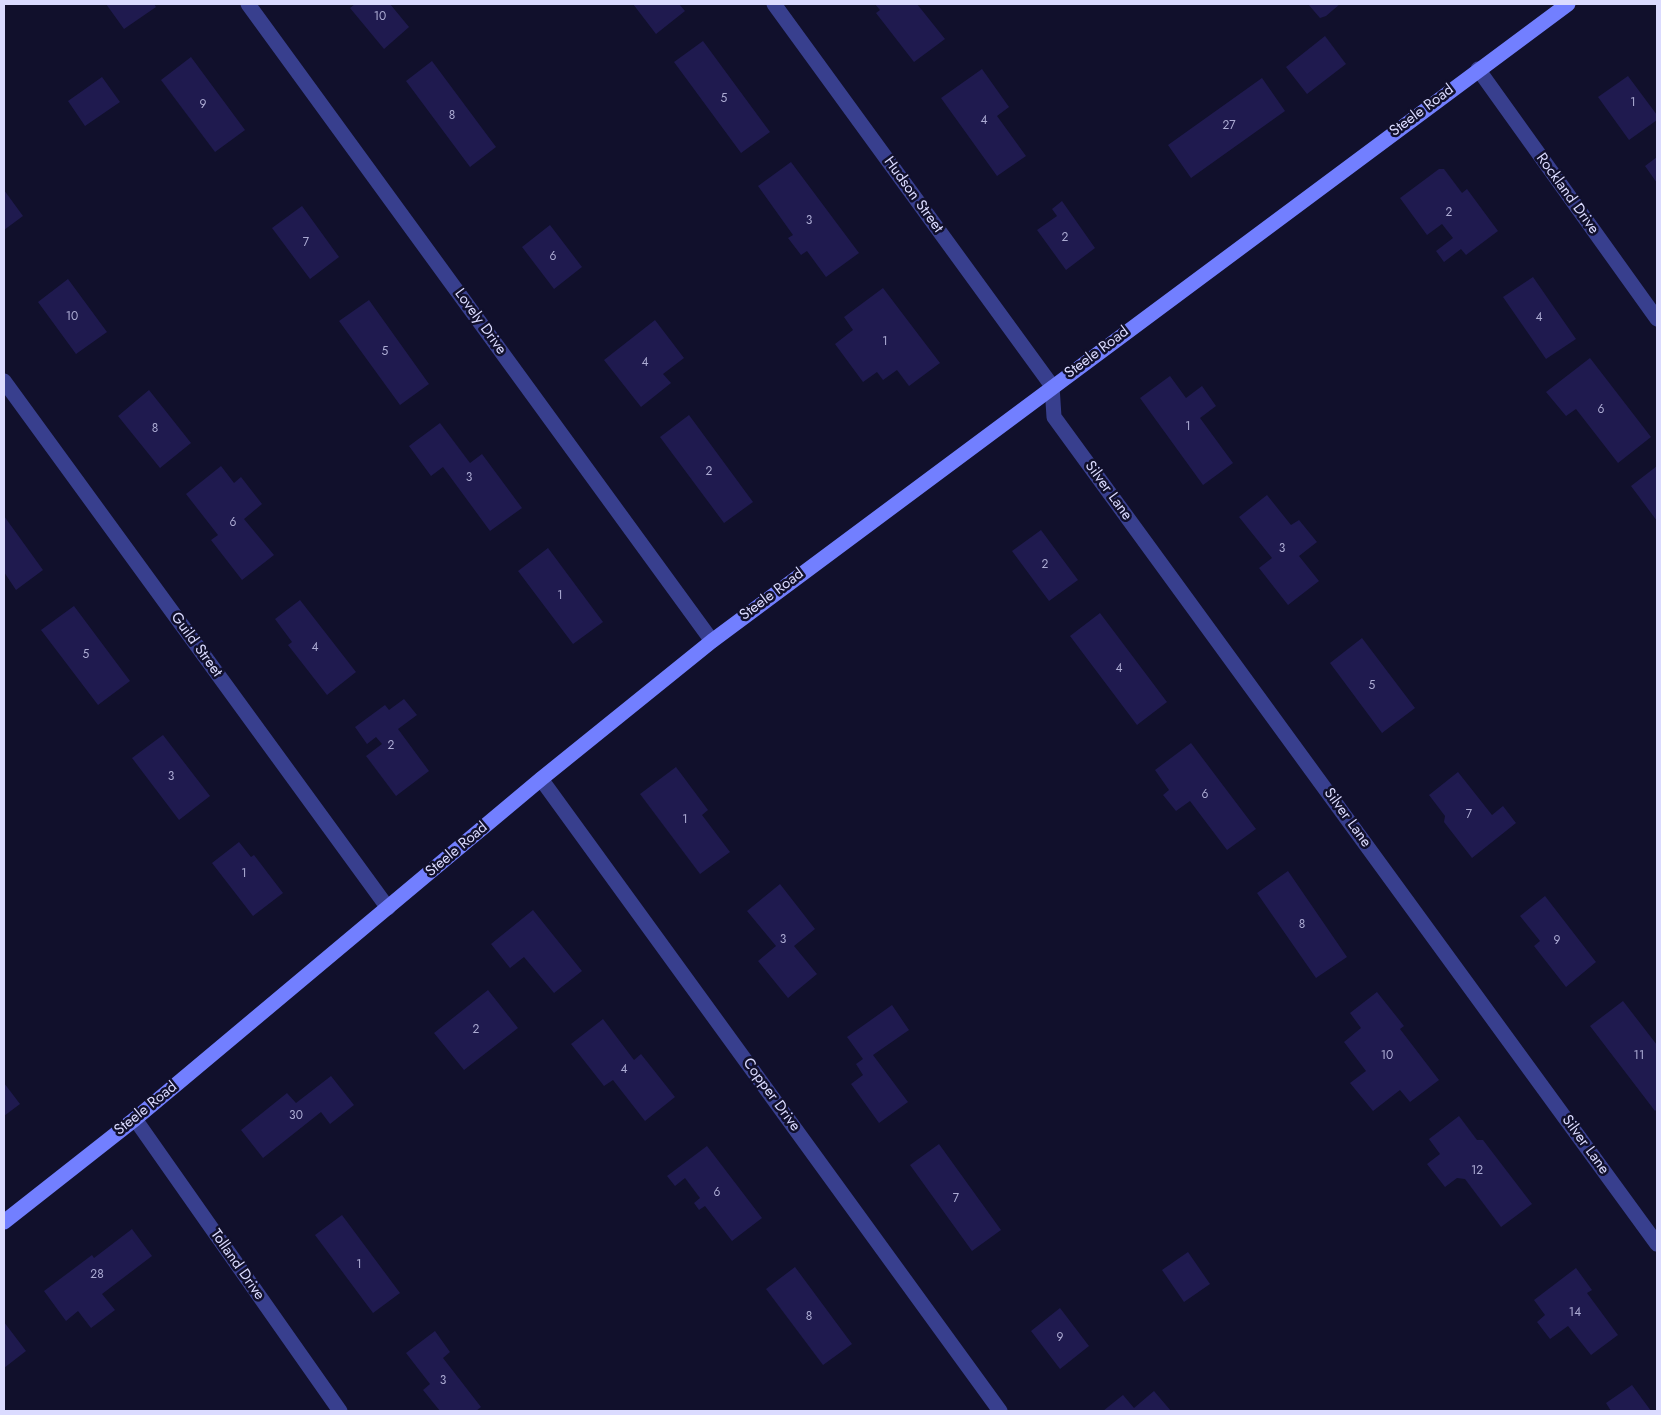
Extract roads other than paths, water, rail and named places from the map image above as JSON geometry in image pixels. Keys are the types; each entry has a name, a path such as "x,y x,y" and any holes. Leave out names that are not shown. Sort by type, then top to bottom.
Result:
{"street":[{"name":"Lovely Drive","path":"248,4 712,641"},
{"name":"Hudson Street","path":"774,4 1052,386"},
{"name":"Steele Road","path":"4,1222 135,1119 541,779 712,641 1052,386 1568,4"},
{"name":"Rockland Drive","path":"1478,70 1657,318"},
{"name":"Guild Street","path":"4,381 388,908"},
{"name":"Silver Lane","path":"1052,386 1054,417 1657,1244"},
{"name":"Copper Drive","path":"541,779 1000,1411"},
{"name":"Tolland Drive","path":"135,1119 340,1411"}]}
